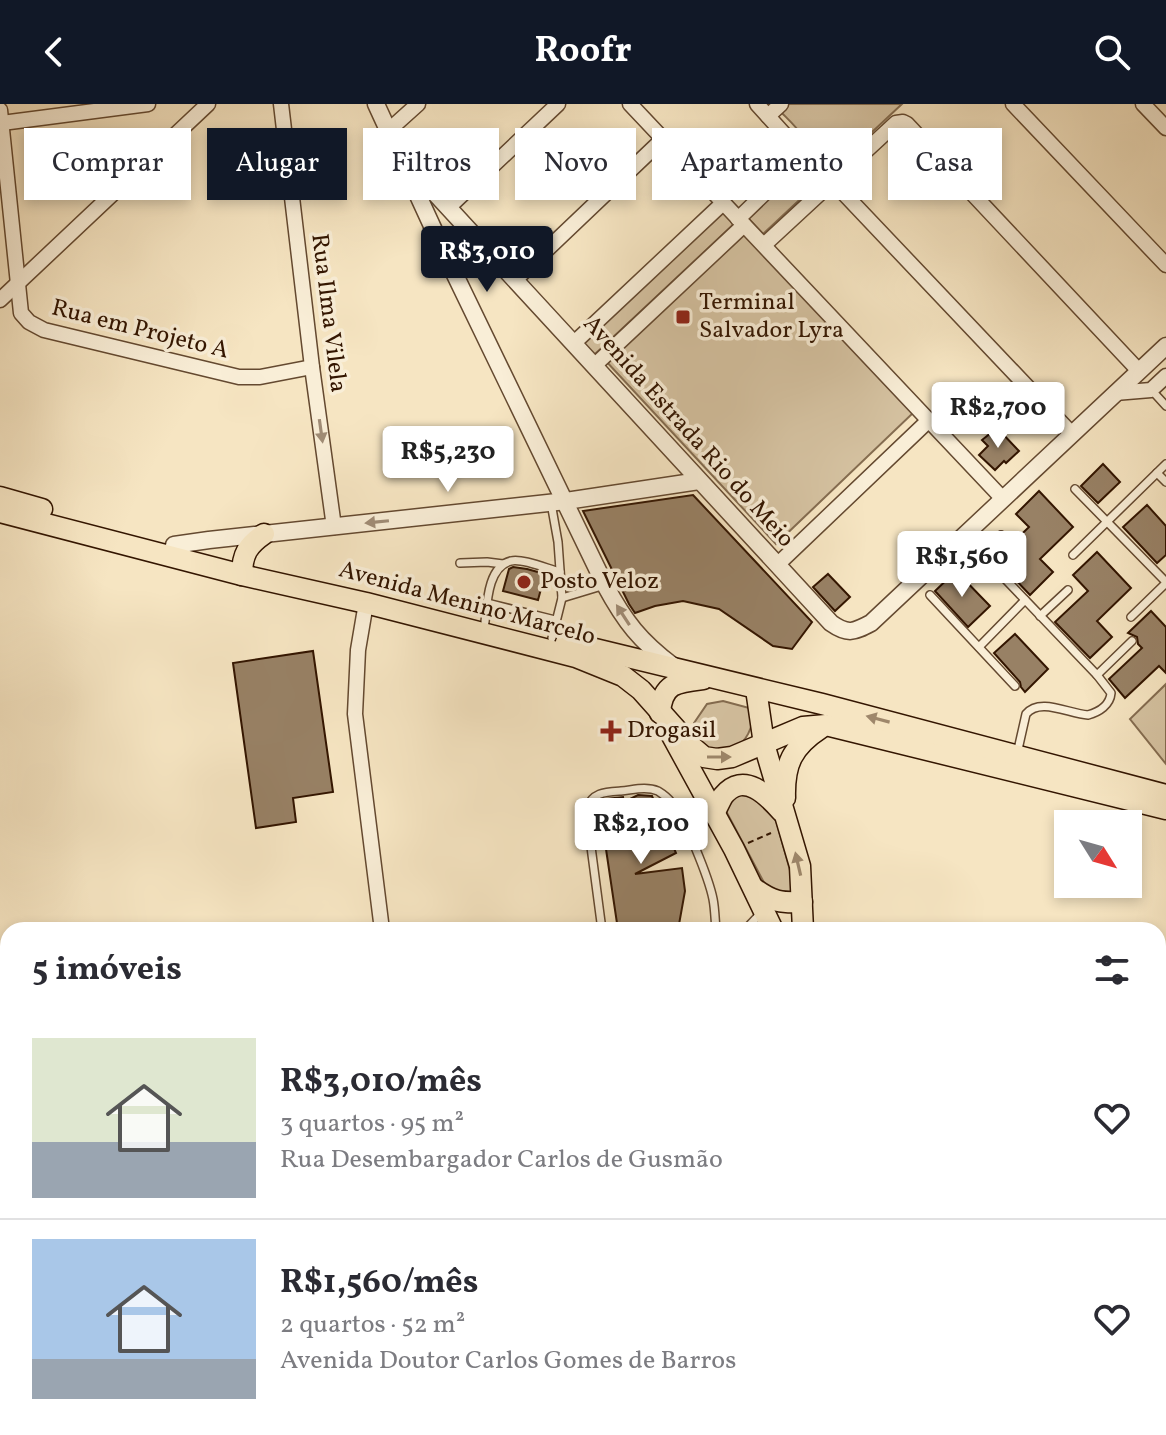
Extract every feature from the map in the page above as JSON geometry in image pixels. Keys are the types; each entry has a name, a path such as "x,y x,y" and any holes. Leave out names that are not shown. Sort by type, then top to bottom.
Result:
{"main road":[{"name":"Avenida Menino Marcelo","path":"0,497 174,545 242,569 486,612 553,629 711,678 822,704 1166,795"},
{"name":"Avenida Menino Marcelo","path":"0,512 242,569 561,653 608,669 641,690 704,757 732,757 803,727 826,725 1166,809"},
{"path":"242,569 246,548 264,534"},
{"path":"711,678 686,681 669,688 661,701 660,713 770,922"},
{"path":"756,689 764,744 800,866 803,922"},
{"path":"786,820 785,777 789,761 804,739 826,725"},
{"path":"714,814 723,796 730,790 753,786 767,795 786,820"},
{"path":"755,889 781,903 802,902"}],"street":[{"path":"1,117 148,104"},
{"path":"0,300 208,104"},
{"name":"Rua Ilma Vilela","path":"281,104 334,527"},
{"path":"376,104 387,128"},
{"path":"391,128 418,104"},
{"path":"449,207 558,104"},
{"path":"630,104 653,128"},
{"path":"595,365 741,222 801,158 800,151 757,104"},
{"path":"768,116 781,104"},
{"path":"1013,104 1166,265"},
{"path":"1143,104 1166,128"},
{"name":"Rua em Projeto A","path":"1,117 21,313 29,322 44,330 239,377 260,377 312,367"},
{"path":"872,145 896,123 907,124 1139,371"},
{"path":"515,280 652,149"},
{"path":"420,200 558,502 621,615 653,651 678,669"},
{"name":"Avenida Estrada Rio do Meio","path":"442,200 840,630 849,632 871,623 1003,499"},
{"path":"720,200 1003,499 1166,346"},
{"path":"764,245 813,200"},
{"path":"850,200 1072,434"},
{"path":"574,343 723,203"},
{"path":"444,252 453,235 467,228"},
{"path":"1115,393 1158,397 1166,376"},
{"path":"777,565 928,421"},
{"path":"174,545 558,502 699,481"},
{"path":"366,603 358,650 355,714 381,922"}],"lane":[{"path":"1073,555 1166,464"},
{"path":"1157,473 1166,482"},
{"path":"1075,489 1166,582 1131,617"},
{"path":"553,629 562,598 558,502"},
{"path":"1001,535 987,547 985,556 1111,693 1108,703 1088,715 1041,706 1030,709 1026,714 1017,756"},
{"path":"486,612 492,578 503,564 512,560 560,572"},
{"path":"460,563 503,564"},
{"path":"562,598 605,585"},
{"path":"1040,616 1068,590"},
{"path":"930,595 1015,686"},
{"path":"979,647 1025,600"},
{"path":"1097,675 1132,641"},
{"path":"601,922 586,809 599,793 645,788 662,793 673,803 705,873 715,922"},
{"path":"753,922 765,910"}],"path":[{"path":"734,849 786,820"}],"shaded area":[{"path":"783,104 902,104 872,132 872,128 796,128 778,109"},
{"path":"765,200 799,200 763,234 747,217"},
{"path":"724,209 736,222 593,356 580,343"},
{"path":"746,229 913,413 776,544 604,359"},
{"path":"1166,684 1166,764 1130,719"},
{"path":"723,701 753,709 752,723 742,743 724,751 714,750 693,735 694,723 707,704"},
{"path":"747,790 774,813 796,892 788,897 769,892 726,811 729,795"}],"building":[{"path":"999,430 1019,451 995,470 979,455 988,446 982,440"},
{"path":"1103,464 1120,482 1098,503 1081,486"},
{"path":"1039,491 1073,527 1040,559 1053,572 1030,595 996,559 1029,527 1016,514"},
{"path":"693,495 812,622 792,649 773,646 719,609 683,601 635,613 629,604 583,511"},
{"path":"1147,505 1166,526 1166,555 1157,563 1123,527"},
{"path":"1097,552 1131,588 1097,621 1112,637 1090,658 1055,622 1088,591 1073,575"},
{"name":"Posto Veloz","path":"513,567 545,574 538,600 503,591 509,569"},
{"path":"956,571 990,606 968,627 935,591"},
{"path":"828,574 850,597 835,611 813,587"},
{"path":"1151,611 1166,627 1166,673 1159,666 1125,698 1109,679 1142,648 1137,637 1128,633"},
{"path":"1015,634 1048,669 1025,692 994,653"},
{"path":"313,651 333,792 293,798 296,822 256,828 233,663"},
{"path":"638,795 652,796 676,853 635,874 682,868 685,891 679,922 617,922 599,802 623,797 624,802"}],"place":[{"name":"Terminal Salvador Lyra","path":"683,317"},
{"name":"Posto Veloz","path":"524,582"},
{"name":"Drogasil","path":"611,731"}]}
